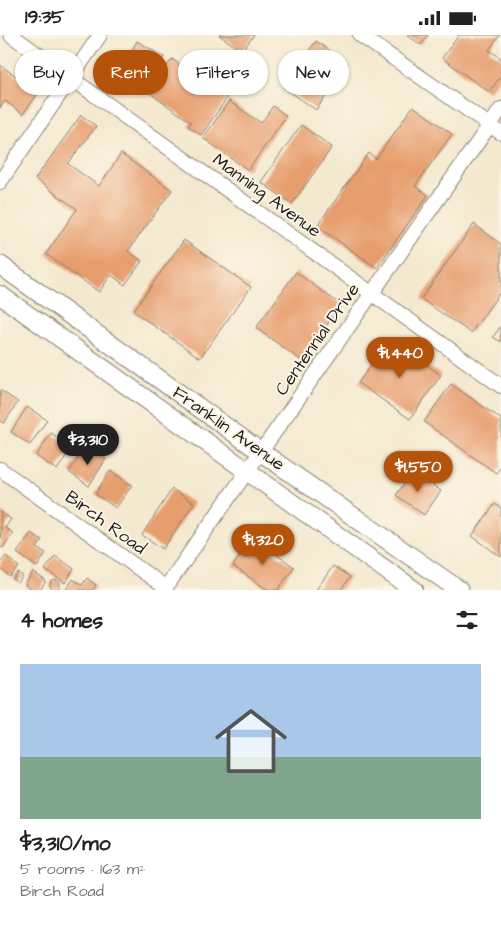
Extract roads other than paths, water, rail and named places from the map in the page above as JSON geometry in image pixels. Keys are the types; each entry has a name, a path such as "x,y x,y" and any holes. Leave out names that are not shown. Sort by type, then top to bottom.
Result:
{"main road":[{"name":"Franklin Avenue","path":"0,265 261,452 459,590"},
{"name":"Franklin Avenue","path":"0,295 414,590"}],"street":[{"name":"Manning Avenue","path":"11,35 32,50"},
{"path":"83,60 100,35"},
{"path":"360,35 495,128"},
{"name":"Manning Avenue","path":"83,86 501,387"},
{"path":"0,182 59,95"},
{"name":"Centennial Drive","path":"165,589 371,293 495,128 501,109"},
{"name":"Birch Road","path":"0,469 165,589"}]}
